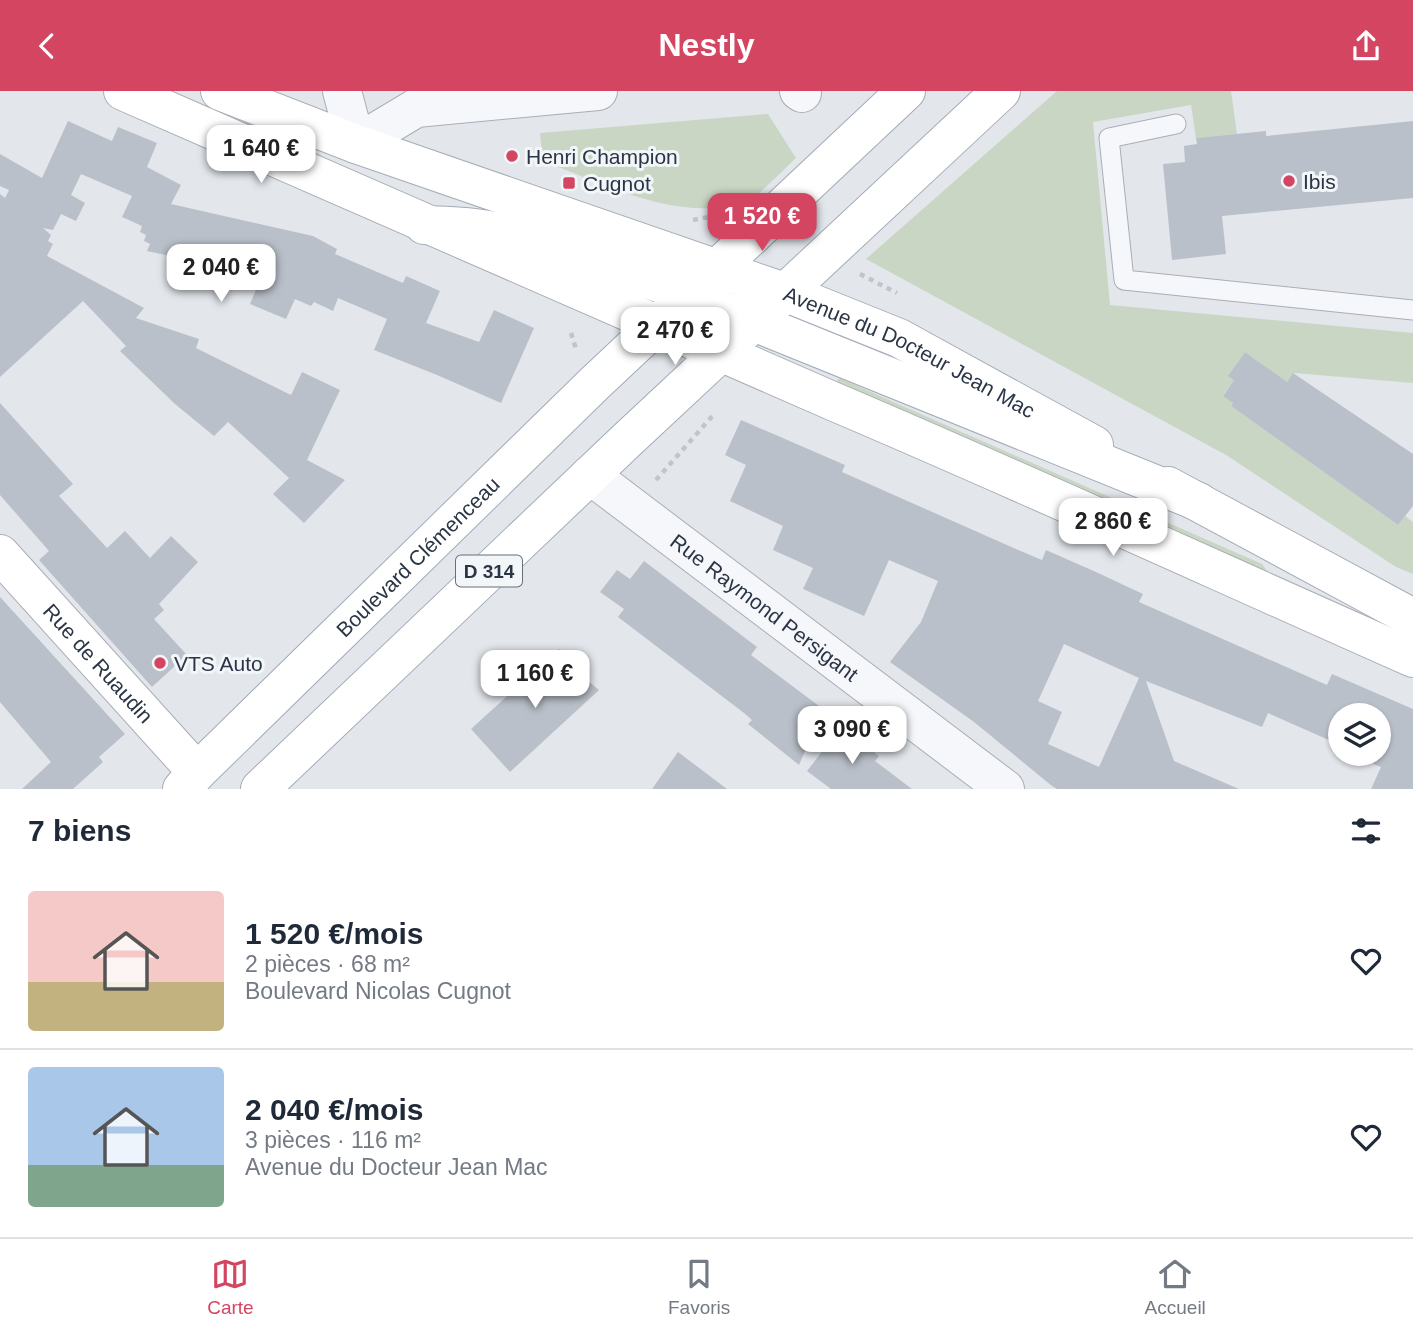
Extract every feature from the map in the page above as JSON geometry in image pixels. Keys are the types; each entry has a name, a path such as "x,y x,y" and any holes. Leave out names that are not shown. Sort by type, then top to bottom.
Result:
{"main road":[{"path":"123,91 424,226 838,403 1413,658"},
{"name":"Avenue du Docteur Jean Mac","path":"220,91 704,281 775,304"},
{"name":"D 314","path":"655,326 906,91"},
{"name":"D 314","path":"260,789 590,475 1001,91"},
{"path":"424,226 466,227 491,231 580,257 704,281"},
{"path":"655,326 687,309 704,307 734,314 775,304 1199,502 1413,618"},
{"name":"Boulevard Clémenceau","path":"190,780 655,326"},
{"name":"Rue de Ruaudin","path":"0,555 190,780"}],"street":[{"path":"342,91 356,145 416,108 598,91"},
{"name":"Rue Raymond Persigant","path":"590,475 1005,789"}],"lane":[{"path":"1176,124 1109,138 1124,280 1413,310"}],"path":[{"path":"632,506 717,410"}],"green space":[{"path":"1057,91 1231,91 1237,134 1196,138 1191,105 1093,122 1110,305 1413,333 1413,383 1294,373 1284,385 1245,352 1229,375 1234,380 1223,395 1233,403 1231,406 1398,525 1405,516 1413,522 1413,574 1396,567 1226,455 866,259"},
{"path":"768,114 796,158 752,198 722,207 696,208 644,199 543,161 540,133"},
{"path":"839,378 1262,564 1267,571 1256,574 832,388"}],"building":[{"path":"68,121 112,141 118,127 157,143 147,167 181,185 171,204 313,236 337,249 335,254 403,283 406,276 440,291 426,323 479,342 494,310 534,328 501,403 374,350 387,319 338,298 333,311 314,302 311,306 295,299 286,319 250,304 257,287 246,284 249,273 147,251 150,244 144,241 146,235 140,232 142,226 122,217 132,196 81,174 71,195 85,203 76,221 61,214 53,230 43,228 51,235 48,241 53,244 47,256 144,308 136,318 199,339 196,348 291,395 302,372 340,390 307,460 345,480 304,523 273,494 289,478 228,422 214,436 175,404 120,351 126,346 83,301 0,377 0,194 5,198 9,190 0,186 0,154 42,178"},
{"name":"Ibis","path":"1413,121 1413,198 1222,216 1226,254 1172,260 1163,164 1185,162 1184,146 1197,144 1196,138 1266,131 1266,136"},
{"path":"1245,352 1287,382 1293,373 1413,454 1413,506 1398,525 1231,406 1233,403 1223,396 1234,380 1228,376"},
{"path":"0,403 73,484 59,496 107,548 125,531 150,558 171,536 198,562 159,604 164,610 154,619 187,655 152,687 39,560 49,551 0,495"},
{"path":"741,420 845,465 842,472 1016,549 1042,560 1046,550 1096,572 1143,594 1139,602 1327,685 1332,674 1413,709 1413,789 1371,789 1381,767 1378,766 1391,766 1391,703 1328,703 1328,740 1268,713 1262,727 1146,681 1174,761 1239,789 1057,789 974,722 890,662 921,622 938,581 889,560 864,616 803,589 813,568 773,550 783,526 730,501 746,465 725,455","holes":["1064,644 1139,678 1099,767 1048,744 1062,712 1038,701"]},
{"path":"644,561 757,647 751,655 823,709 799,765 748,724 752,720 744,713 618,617 624,609 600,592 617,570 630,579"},
{"path":"0,597 125,734 99,757 103,762 73,789 22,789 51,762 0,702"},
{"path":"559,649 584,669 580,674 599,690 510,772 471,729"},
{"path":"841,727 879,756 875,761 912,789 831,789 807,771"},
{"path":"678,752 727,789 652,789"}],"place":[{"name":"Henri Champion","path":"512,156"},
{"name":"Ibis","path":"1289,181"},
{"name":"Cugnot","path":"569,183"},
{"name":"VTS Auto","path":"160,663"}]}
